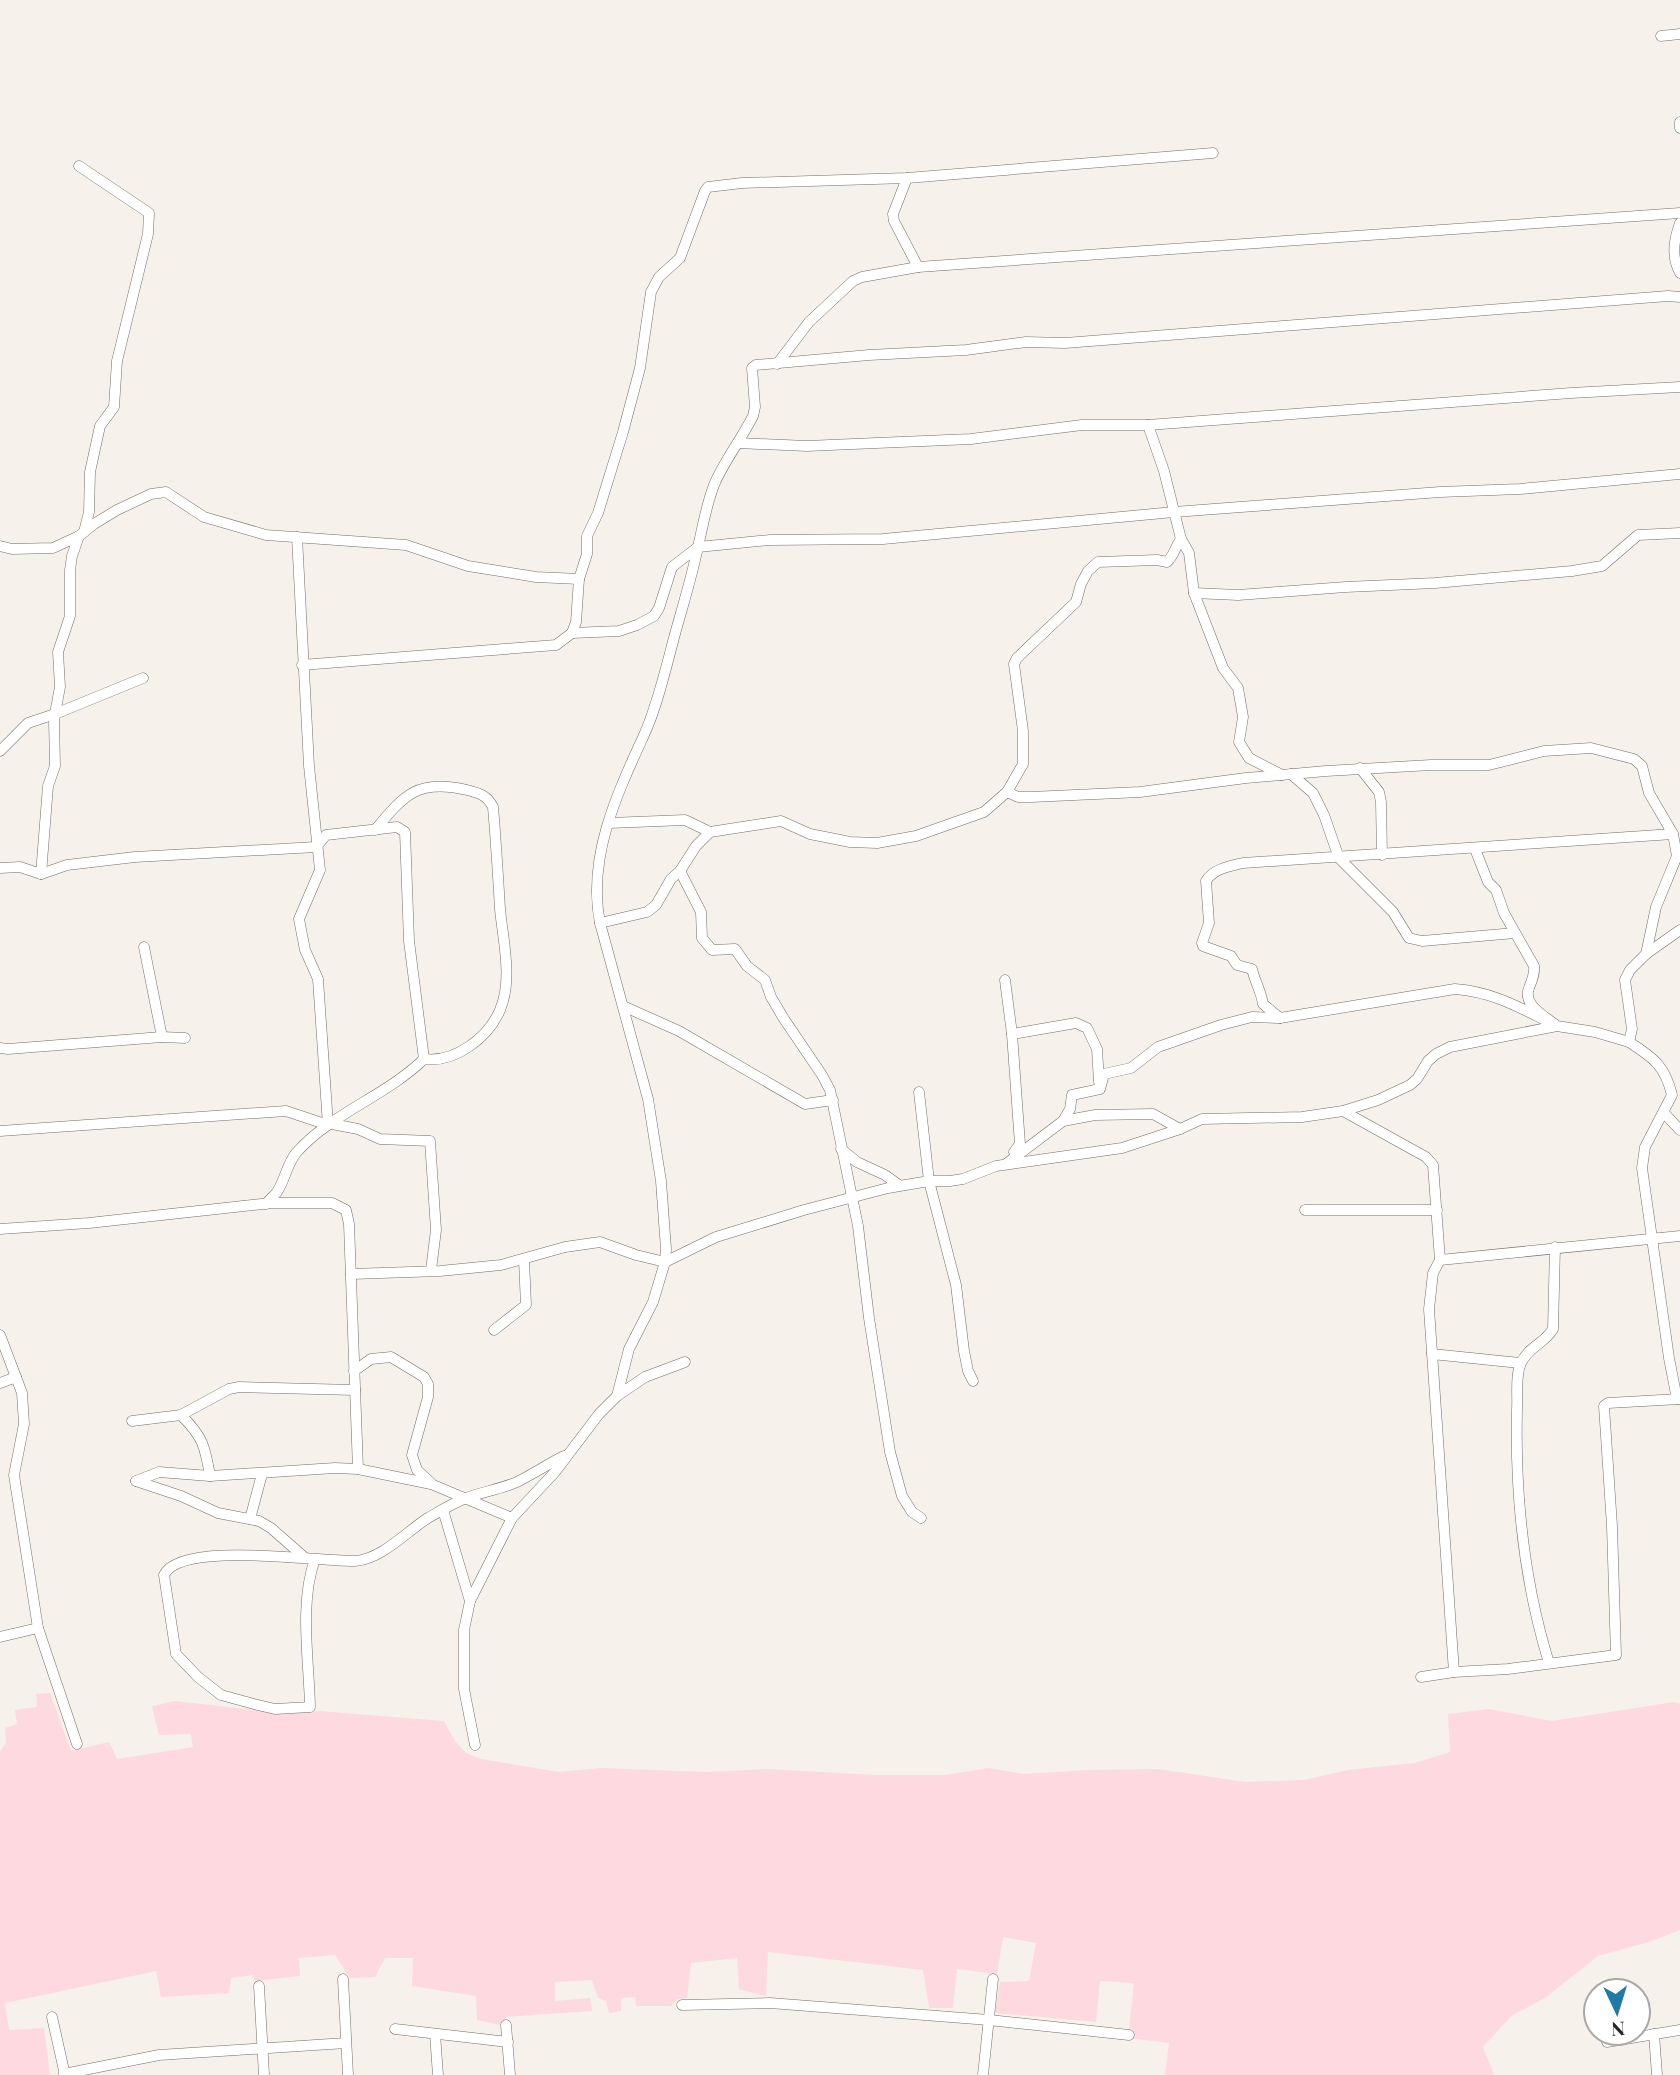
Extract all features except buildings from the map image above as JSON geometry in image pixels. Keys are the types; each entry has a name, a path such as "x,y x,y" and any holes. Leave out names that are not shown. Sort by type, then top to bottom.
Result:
{"street":[{"path":"1661,36 1680,34"},
{"path":"1680,122 1680,128"},
{"path":"302,665 556,645 572,633 576,622 579,579 587,554 587,536 617,453 640,368 651,292 659,277 680,258 705,191 716,186 742,183 907,178 1213,153"},
{"path":"41,874 48,786 55,766 55,714 60,687 58,649 68,626 71,604 70,570 89,512 90,472 100,426 114,407 117,361 148,234 149,213 79,166"},
{"path":"907,178 893,214 918,267"},
{"path":"777,364 809,322 853,281 918,267 1680,213"},
{"path":"1680,223 1674,242 1674,258 1680,272"},
{"path":"1668,296 1680,288"},
{"path":"617,1396 629,1349 653,1302 665,1262 666,1249 655,1136 648,1099 600,923 596,904 597,871 618,794 645,734 698,547 703,516 715,483 753,416 755,407 752,369 756,365 966,350 1026,342 1065,343 1680,297"},
{"path":"738,443 807,446 971,439 1082,425 1148,425 1680,387"},
{"path":"1148,425 1160,455 1181,539 1189,553 1194,593 1223,668 1238,688 1243,717 1239,742 1249,758 1286,774 1313,793 1339,858 1393,912 1409,938 1415,941 1516,933"},
{"path":"572,633 619,631 654,616 672,567 698,547 770,540 883,538 1174,512 1520,489 1680,474"},
{"path":"0,547 52,548 82,535 117,510 152,494 166,492 204,517 266,535 405,545 468,566 536,577 579,579"},
{"path":"1194,593 1238,595 1572,571 1602,566 1638,535 1680,533"},
{"path":"0,1131 286,1111 328,1125 318,979 305,950 299,919 320,870 302,665 297,537"},
{"path":"609,823 685,820 710,831 781,821 810,834 850,842 877,843 916,836 984,812 1007,792 1023,764 1023,731 1014,664 1017,658 1076,602 1088,571 1098,562 1157,559 1167,562 1172,558 1181,539"},
{"path":"0,751 28,723 143,678"},
{"path":"1007,792 1018,797 1140,792 1360,768 1489,765 1544,751 1591,748 1634,759 1642,765 1649,793 1673,834 1676,856 1656,907 1646,954"},
{"path":"1360,768 1379,792 1382,855"},
{"path":"266,1204 278,1191 296,1153 356,1107 388,1089 424,1059 450,1057 476,1043 500,1011 505,991 506,959 493,807 482,793 432,784 399,801 375,830"},
{"path":"0,868 20,867 41,874 67,865 135,858 316,847 326,835 397,827 405,832 409,941 424,1059"},
{"path":"600,923 647,912 656,905 671,879 710,831"},
{"path":"1280,1018 1264,1004 1252,969 1237,965 1231,956 1203,946 1201,939 1209,923 1206,881 1209,875 1243,863 1673,834"},
{"path":"1475,849 1488,882 1496,890 1504,913 1534,966 1535,973 1527,994 1529,1003 1557,1026"},
{"path":"680,871 701,912 702,938 712,950 734,949 747,965 765,980 784,1019 822,1074 833,1100 852,1198 890,1452 902,1496 912,1511 921,1518"},
{"path":"1629,1042 1632,1029 1625,980 1630,970 1646,954 1680,930"},
{"path":"144,947 162,1037"},
{"path":"1005,980 1020,1144 1006,1164"},
{"path":"1100,1089 1104,1074 1130,1068 1158,1047 1221,1025 1252,1017 1280,1018 1455,989 1478,991 1501,999 1557,1026 1595,1032 1629,1042 1655,1059 1668,1076 1672,1096 1645,1147 1642,1168 1669,1358 1679,1399 1608,1403 1605,1406 1618,1651 1611,1657 1508,1669 1454,1672 1422,1678"},
{"path":"623,1006 678,1031 805,1104 833,1100"},
{"path":"1012,1034 1076,1023 1087,1028 1097,1049 1100,1089"},
{"path":"351,1274 501,1265 565,1247 600,1242 665,1262 716,1237 899,1185 963,1179 1006,1164 1122,1148 1181,1129 1202,1119 1302,1117 1343,1111 1378,1100 1410,1085 1428,1061 1450,1047 1557,1026"},
{"path":"0,1048 162,1037 185,1038"},
{"path":"1006,1164 1063,1121 1070,1109 1072,1095 1100,1089"},
{"path":"919,1092 929,1181 956,1285 964,1351 973,1381"},
{"path":"1343,1111 1431,1161 1440,1260 1433,1273 1430,1292 1432,1354 1454,1672"},
{"path":"1664,1113 1680,1130"},
{"path":"1063,1121 1095,1115 1153,1114 1181,1129"},
{"path":"332,1124 358,1129 380,1139 430,1141 436,1230 431,1270"},
{"path":"841,1149 857,1162 899,1185"},
{"path":"0,1229 89,1223 266,1204 332,1203 346,1210 358,1469"},
{"path":"1305,1210 1437,1210"},
{"path":"1440,1260 1680,1236"},
{"path":"1549,1663 1538,1627 1520,1521 1516,1451 1520,1363 1536,1344 1548,1338 1553,1329 1555,1247"},
{"path":"494,1330 526,1305 524,1260"},
{"path":"0,1335 22,1393 24,1424 14,1475 38,1628 77,1744"},
{"path":"1432,1354 1520,1363"},
{"path":"354,1371 371,1359 391,1357 424,1377 428,1384 428,1397 412,1455 417,1470 431,1484"},
{"path":"475,1745 464,1689 464,1630 470,1601 512,1518 617,1396 645,1377 685,1362"},
{"path":"0,1383 16,1377"},
{"path":"132,1421 181,1415 229,1389 239,1387 355,1390"},
{"path":"181,1415 197,1431 204,1446 210,1476"},
{"path":"310,1558 307,1637 310,1707 275,1709 221,1695 198,1677 176,1654 164,1575 168,1568 198,1557 310,1558 339,1561 370,1559 465,1498 516,1482 570,1452"},
{"path":"310,1558 271,1528 250,1519 218,1513 181,1496 136,1481 159,1472 210,1476 358,1469 431,1484 512,1518"},
{"path":"250,1519 262,1474"},
{"path":"443,1510 470,1601"},
{"path":"0,1637 38,1628"},
{"path":"344,1979 348,2075"},
{"path":"983,2075 993,1979"},
{"path":"259,1986 264,2075"},
{"path":"682,2005 770,2003 989,2020 1129,2035"},
{"path":"52,2017 64,2074 159,2055 346,2043"},
{"path":"506,2025 510,2075"},
{"path":"395,2029 508,2042"},
{"path":"1657,2075 1654,2034 1680,2030"},
{"path":"435,2034 438,2075"}],"shaded area":[{"path":"50,1693 71,1751 109,1742 117,1759 193,1747 191,1734 159,1735 152,1706 175,1701 281,1713 319,1711 444,1721 455,1741 466,1753 481,1759 559,1772 601,1768 706,1772 767,1769 875,1775 945,1775 989,1768 1023,1774 1158,1769 1245,1782 1304,1780 1348,1770 1415,1763 1450,1752 1448,1714 1489,1709 1552,1721 1674,1702 1680,1704 1680,1930 1598,1956 1545,1998 1511,2016 1483,2047 1494,2075 1165,2075 1169,2043 1128,2038 1134,1983 1100,1981 1096,2022 995,2013 1000,1982 1029,1981 1036,1943 1003,1937 997,1974 957,1969 953,2008 929,2008 923,1970 768,1952 766,1996 739,1989 737,1958 691,1963 687,1998 677,1999 671,2006 636,2006 635,1997 621,1998 621,2011 609,2013 606,2001 598,1998 592,1980 555,1982 555,2001 590,1998 592,2011 506,2017 500,2025 477,2020 476,1996 412,1986 413,1958 385,1958 375,1977 350,1978 335,1955 299,1958 300,1976 255,1981 253,1975 231,1978 229,1993 161,1997 156,1971 5,2003 9,2030 44,2028 50,2075 0,2075 0,1751 6,1743 5,1728 17,1724 15,1710 37,1707 36,1694"}]}
